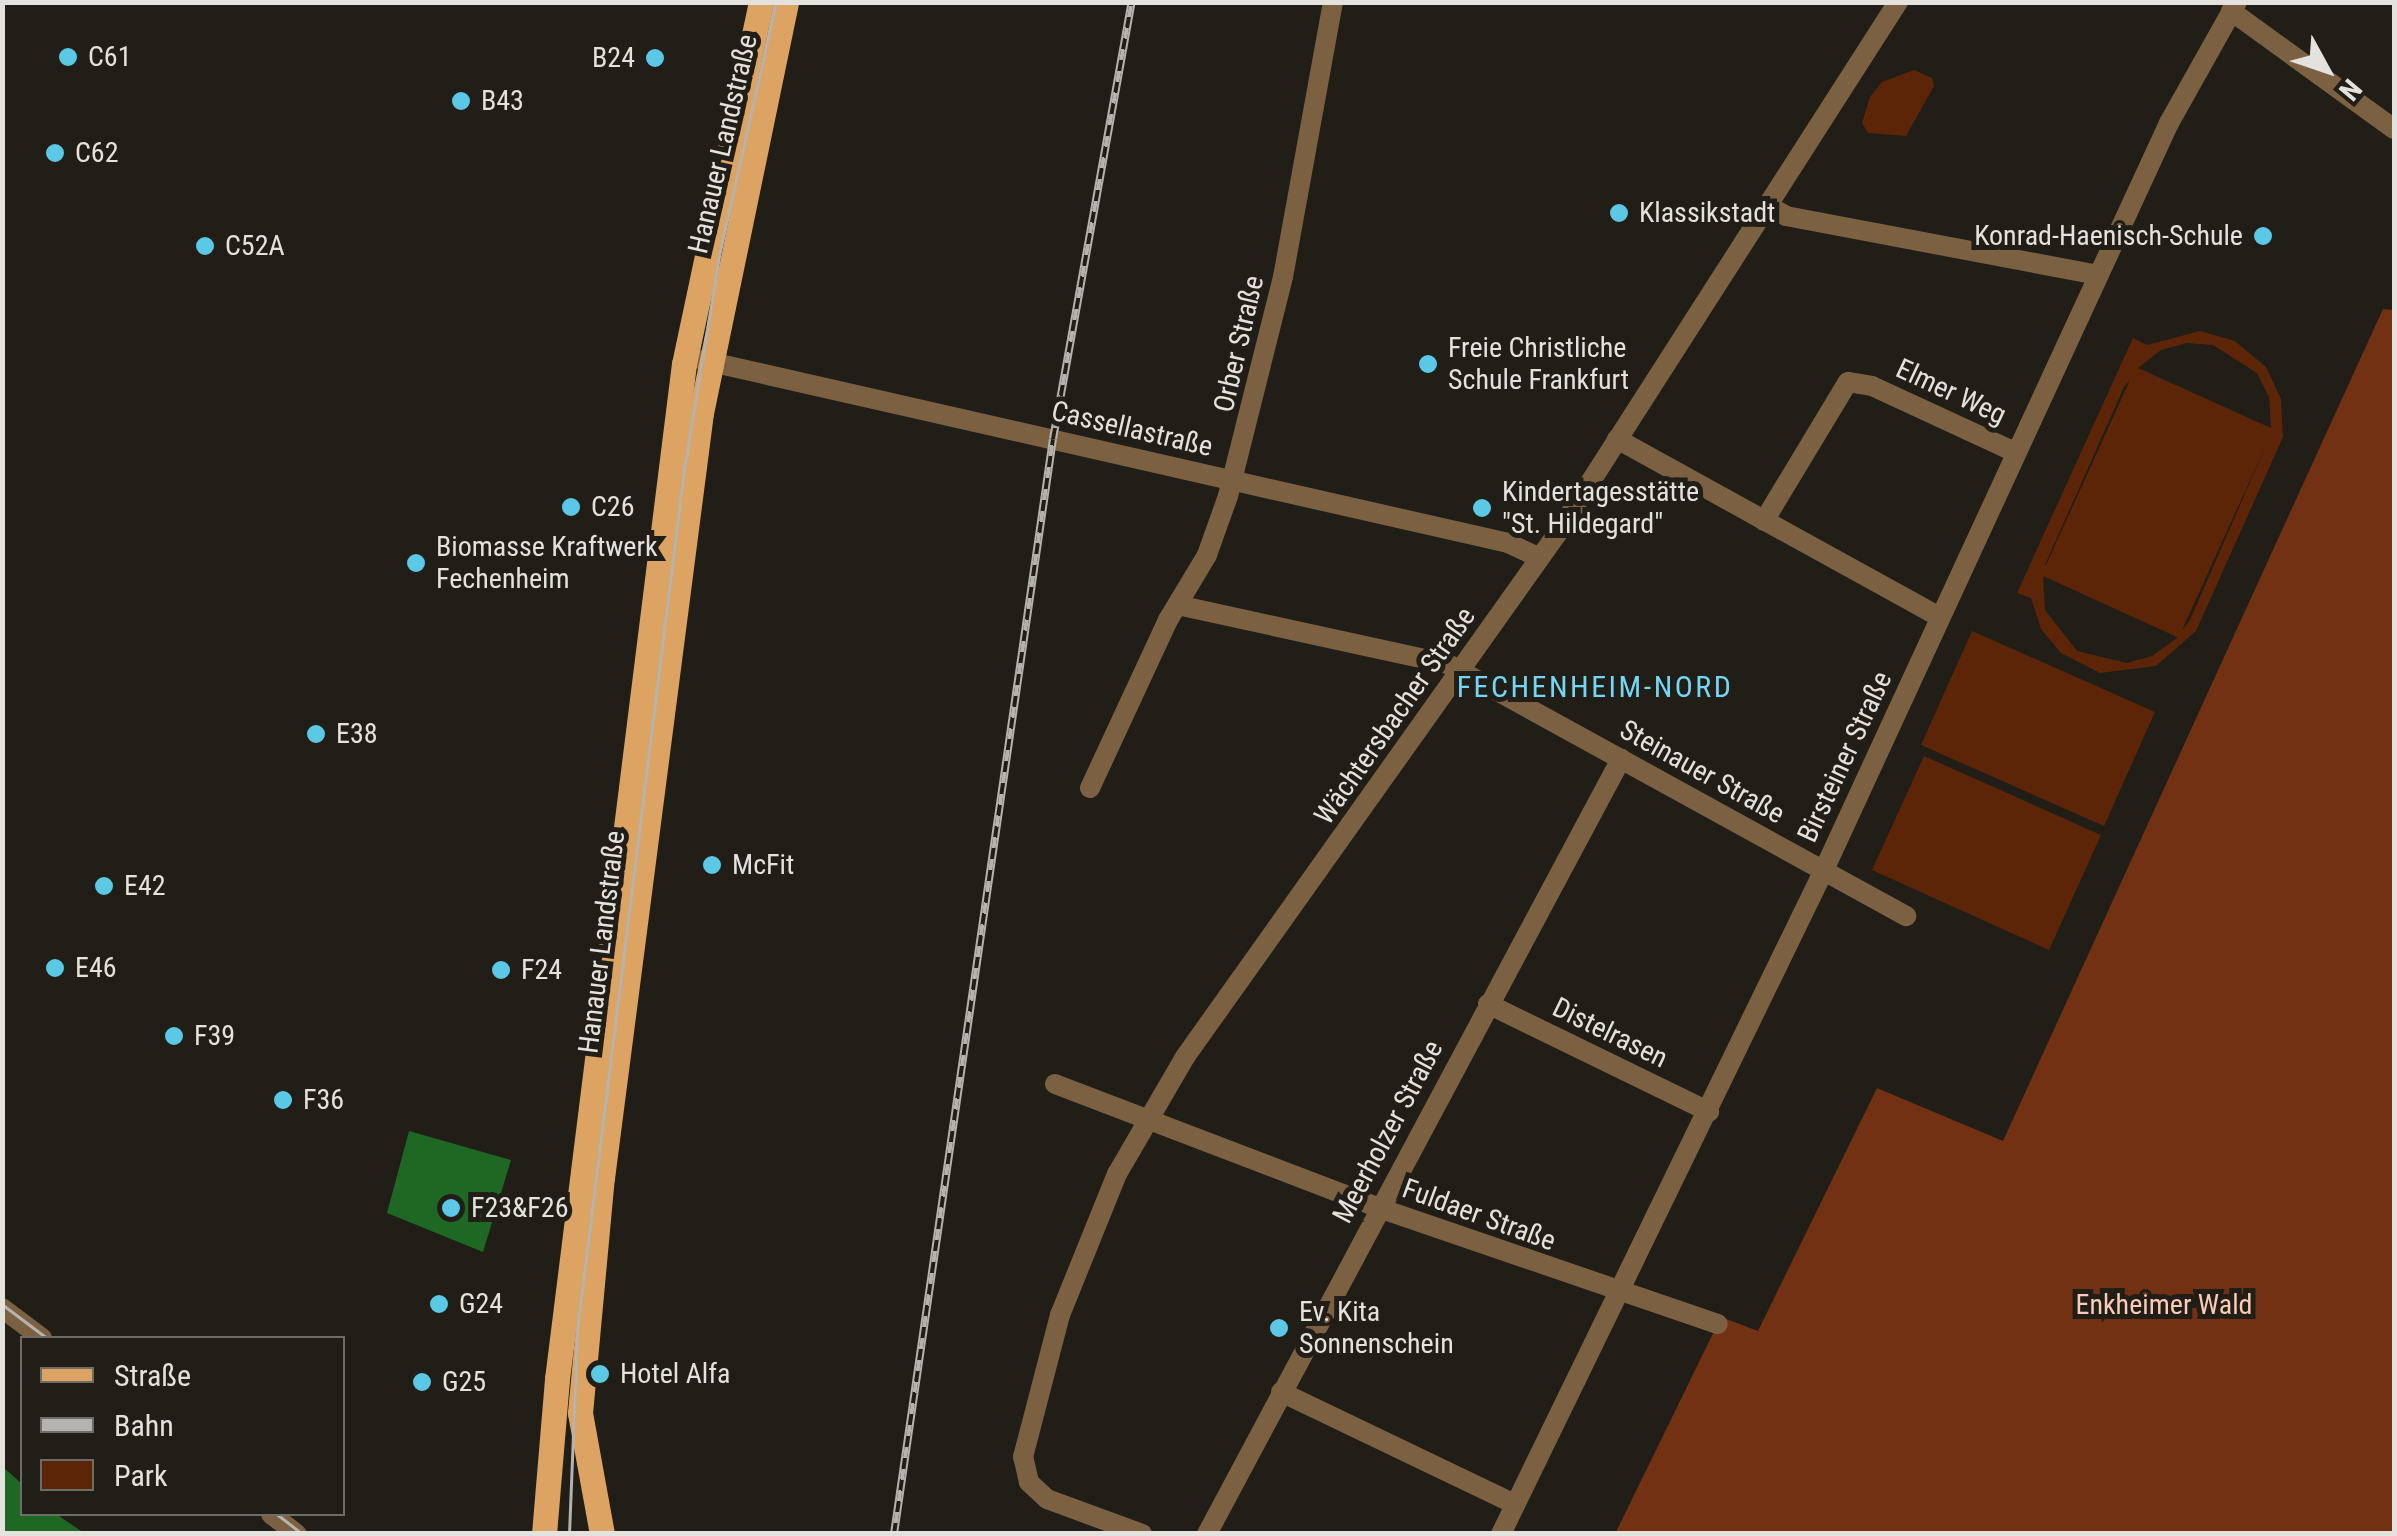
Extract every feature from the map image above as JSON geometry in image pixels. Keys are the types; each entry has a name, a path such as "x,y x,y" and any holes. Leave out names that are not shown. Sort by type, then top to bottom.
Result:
{"main road":[{"name":"Hanauer Landstraße","path":"545,1527 558,1379 682,384 761,2"},
{"name":"Hanauer Landstraße","path":"600,1529 580,1413 587,1310 710,358 786,2"},
{"path":"545,1527 551,1501 570,1496 600,1529"}],"street":[{"name":"Orber Straße","path":"1090,788 1168,620 1182,606 1232,481 1283,277 1333,2"},
{"name":"Wächtersbacher Straße","path":"1142,1534 1038,1492 1022,1457 1042,1372 1102,1208 1145,1122 1540,558 1898,2"},
{"path":"2234,7 2394,129"},
{"name":"Birsteiner Straße","path":"1501,1534 1824,870 2169,123 2234,7"},
{"path":"1769,206 1786,216 2098,275"},
{"path":"682,384 710,358"},
{"name":"Cassellastraße","path":"710,358 1508,543 1540,558"},
{"name":"Elmer Weg","path":"1764,522 1848,382 1872,386 2015,452"},
{"path":"1617,439 1940,617"},
{"name":"Steinauer Straße","path":"1182,606 1461,670 1906,916"},
{"name":"Meerholzer Straße","path":"1207,1534 1622,760"},
{"name":"Distelrasen","path":"1488,1004 1709,1112"},
{"name":"Fuldaer Straße","path":"1056,1084 1145,1122 1379,1208 1619,1294 1718,1324"},
{"path":"2,1308 39,1336"},
{"path":"1281,1392 1514,1504"},
{"path":"274,1516 297,1534"}],"green space":[{"path":"1914,70 1932,78 1934,86 1906,136 1868,133 1862,123 1870,97 1882,82"},
{"name":"Enkheimer Wald","path":"2383,309 2394,310 2394,1533 1615,1534 1721,1317 1758,1331 1877,1088 2003,1141"},
{"path":"2200,331 2235,341 2266,367 2281,399 2283,437 2196,631 2156,666 2100,673 2061,653 2041,629 2031,598 2017,593 2133,338 2147,345","holes":["2187,343 2213,345 2257,373 2269,397 2271,428 2138,368 2161,350","2130,380 2045,565 2124,387","2267,443 2190,620 2183,629","2043,576 2177,638 2152,656 2127,663 2077,651 2045,610"]},
{"path":"1972,631 2155,712 2104,826 1921,745"},
{"path":"1924,756 2101,835 2049,950 1872,870"}],"shaded area":[{"name":"F23&F26","path":"409,1131 511,1160 483,1252 387,1213"},
{"path":"3,1467 20,1482 20,1516 59,1516 84,1533 3,1533"}],"tram line":[{"path":"569,1534 577,1331 684,470 719,256 776,2"},
{"path":"2,1304 44,1336"},
{"path":"280,1516 303,1534"}],"railway":[{"path":"894,1534 1053,439 1132,2"}],"place":[{"name":"C61","path":"68,57"},
{"name":"B24","path":"655,58"},
{"name":"B43","path":"461,101"},
{"name":"C62","path":"55,153"},
{"name":"Klassikstadt","path":"1619,213"},
{"name":"Konrad-Haenisch-Schule","path":"2263,236"},
{"name":"C52A","path":"205,246"},
{"name":"Freie Christliche Schule Frankfurt","path":"1428,364"},
{"name":"C26","path":"571,507"},
{"name":"Kindertagesstätte \"St. Hildegard\"","path":"1482,508"},
{"name":"Biomasse Kraftwerk Fechenheim","path":"416,563"},
{"name":"E38","path":"316,734"},
{"name":"McFit","path":"712,865"},
{"name":"E42","path":"104,886"},
{"name":"E46","path":"55,968"},
{"name":"F24","path":"501,970"},
{"name":"F39","path":"174,1036"},
{"name":"F36","path":"283,1100"},
{"name":"F23&F26","path":"451,1208"},
{"name":"G24","path":"439,1304"},
{"name":"Ev. Kita Sonnenschein","path":"1279,1328"},
{"name":"Hotel Alfa","path":"600,1374"},
{"name":"G25","path":"422,1382"}],"district":[{"name":"FECHENHEIM-NORD","path":"1595,687"}]}
